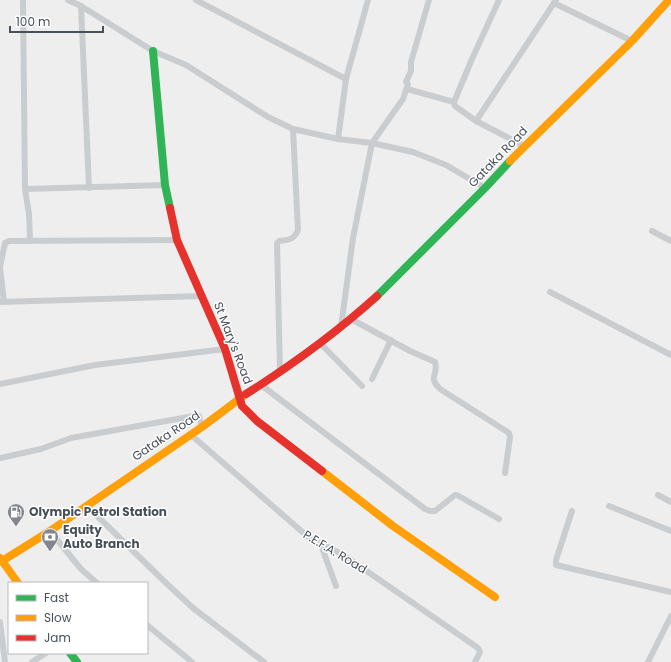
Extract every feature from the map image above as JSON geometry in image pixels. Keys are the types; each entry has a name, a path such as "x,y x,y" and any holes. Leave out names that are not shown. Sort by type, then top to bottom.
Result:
{"main road":[{"name":"Gataka Road","path":"1,559 50,531 87,506 202,427 241,398 262,385 351,319 485,188 524,146 632,41 668,1"},
{"name":"St Mary's Road","path":"153,51 165,185 177,240 225,349 241,398 242,406 257,421 393,526 495,597"},
{"path":"1,559 17,582"},
{"path":"71,654 77,662"}],"street":[{"path":"23,0 25,189 31,241"},
{"path":"68,0 81,6 153,51 186,65 268,117 293,128 413,152 446,165 485,188"},
{"path":"196,0 346,79"},
{"path":"338,138 346,79 368,0"},
{"path":"341,327 353,238 372,143 403,99 407,89 408,84 406,82 411,70 411,62 429,0"},
{"path":"454,102 499,0"},
{"path":"476,121 555,2 632,41"},
{"path":"81,6 89,188"},
{"path":"407,89 454,102 455,106 476,121 524,146"},
{"path":"280,372 277,243 279,241 290,240 296,235 298,230 293,128"},
{"path":"25,189 165,185"},
{"path":"652,231 671,241"},
{"path":"177,240 9,241 4,243 0,266 2,302 202,296"},
{"path":"550,292 671,355"},
{"path":"351,319 435,362 436,366 433,377 434,383 440,389 509,433 510,437 505,473"},
{"path":"372,379 391,340"},
{"path":"320,343 362,386"},
{"path":"0,384 95,365 225,349"},
{"path":"262,385 425,509 435,511 457,494 499,519"},
{"path":"0,458 41,449 71,438 194,416 199,416 202,427"},
{"name":"P.E.F.A. Road","path":"190,434 307,536 344,556 478,648 480,652 475,662"},
{"path":"658,495 671,502"},
{"path":"87,506 193,608 264,662"},
{"path":"609,506 671,531"},
{"path":"572,511 556,560 556,565 671,592"},
{"path":"50,531 81,569 96,582"},
{"path":"321,544 336,586"},
{"path":"648,662 671,616"},
{"path":"0,622 5,662"},
{"path":"148,626 192,662"},
{"path":"32,662 44,654"}],"traffic: fast":[{"path":"153,51 165,185 170,208"},
{"path":"377,296 510,161"},
{"path":"71,654 77,662"}],"traffic: slow":[{"path":"510,161 632,41 669,0"},
{"path":"2,561 50,531 202,427 246,394"},
{"path":"322,471 393,526 495,597"},
{"path":"0,558 17,582"}],"traffic: jam":[{"path":"170,208 177,240 225,349 242,406 257,421 322,471"},
{"path":"246,394 313,348 346,323 377,296"}],"place":[{"name":"Olympic Petrol Station","path":"16,527"},
{"name":"Equity Auto Branch","path":"50,552"}]}
